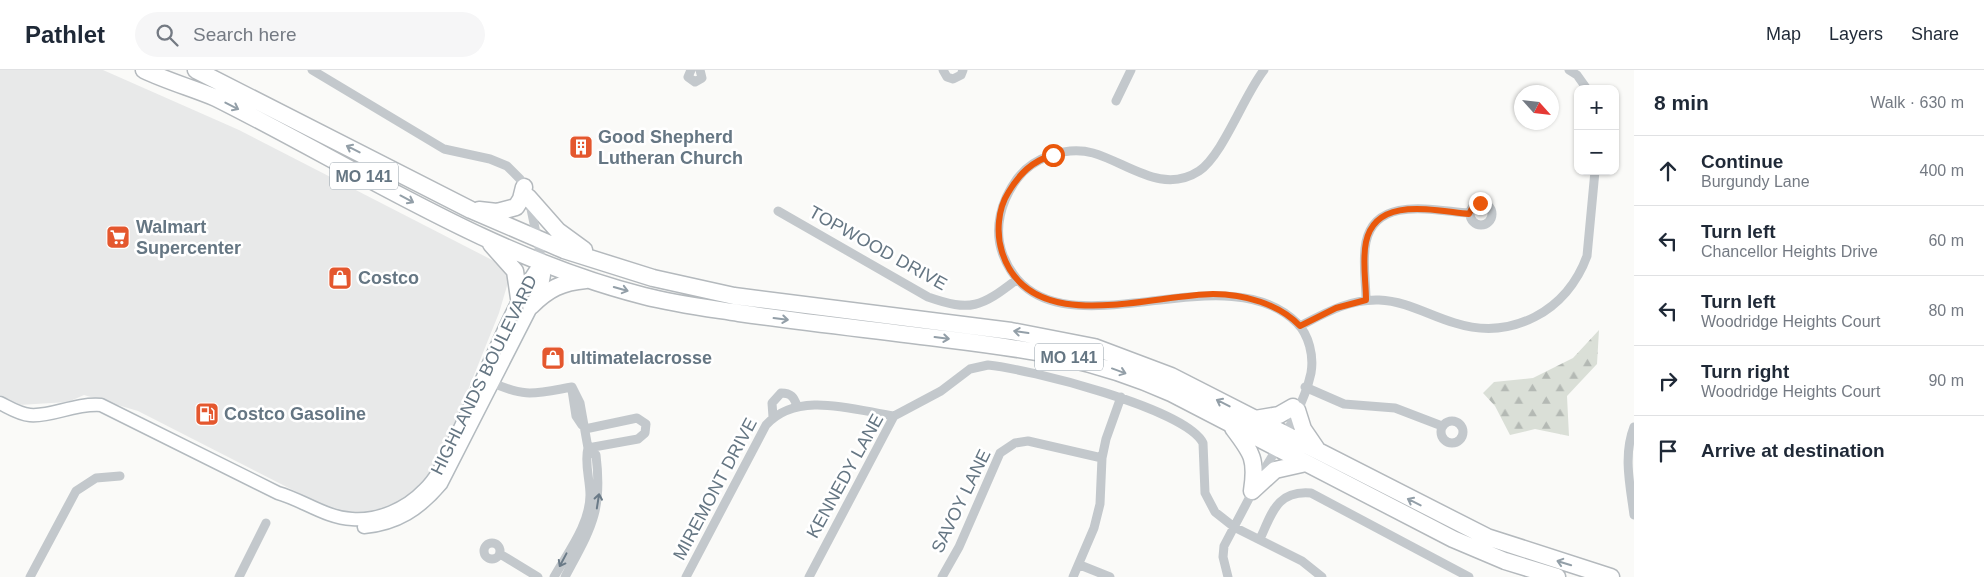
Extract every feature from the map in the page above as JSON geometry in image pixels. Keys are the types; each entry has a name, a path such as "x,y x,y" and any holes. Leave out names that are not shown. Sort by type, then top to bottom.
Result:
{"highway":[{"path":"144,70 163,79 188,86"},
{"name":"MO 141","path":"161,70 188,86 246,112 484,238 589,279 644,296 708,308 1009,346 1092,363 1145,382 1231,424 1280,438 1319,452 1486,537 1611,577"},
{"name":"MO 141","path":"199,71 471,210 538,240 602,263 680,285 753,299 1011,331 1066,340 1120,355 1146,365 1255,419 1280,438 1306,463 1453,540 1505,561 1557,577"},
{"path":"471,210 506,211 516,207 526,192 558,231 602,263"},
{"path":"484,238 515,271 525,302 568,281 589,279"},
{"path":"542,262 548,256 564,250"},
{"path":"1255,419 1279,415 1295,408 1303,430 1319,452"},
{"path":"1231,424 1253,454 1255,472 1252,491"},
{"path":"1252,491 1275,470 1306,463"}],"street":[{"path":"312,70 444,149 490,159 507,166 520,179 526,192 542,262"},
{"path":"691,70 688,77 695,82 702,78 700,70"},
{"path":"943,70 947,77 953,79 961,75 963,70"},
{"path":"1116,101 1132,70"},
{"path":"1228,577 1223,556 1224,546 1311,374 1311,354 1308,341 1300,326 1287,314 1256,300 1212,294 1128,303 1058,303 1027,290 1016,280 1003,253 999,221 1005,198 1026,168 1053,155 1082,152 1094,153 1159,180 1181,178 1198,172 1223,141 1255,82 1264,70"},
{"path":"1569,70 1577,75 1584,85"},
{"path":"1300,326 1336,308 1366,300 1380,300 1409,305 1449,321 1471,327 1500,328 1538,317 1561,299 1574,283 1584,264 1587,256 1595,175"},
{"path":"1366,300 1366,240 1373,225 1379,219 1392,211 1410,208 1469,214"},
{"name":"TOPWOOD DRIVE","path":"778,211 928,297 948,305 970,306 983,302 1016,280"},
{"name":"HIGHLANDS BOULEVARD","path":"0,403 28,415 38,415 85,404 101,405 278,493 292,506 320,520 341,526 375,526 405,516 417,508 441,484 488,381 494,350 525,302 542,286 544,275 542,262"},
{"name":"KENNEDY LANE","path":"809,577 894,416 941,391 970,369 980,366 1000,366 1121,397"},
{"path":"488,381 518,394 572,387 576,416 584,429 588,448 586,455 590,496 584,522 554,577"},
{"path":"1305,387 1344,404 1395,408 1442,426"},
{"name":"MIREMONT DRIVE","path":"773,417 772,403 781,393 788,393 793,396 797,406"},
{"path":"1073,577 1094,528 1100,504 1102,458 1106,439 1121,397 1156,410 1200,436 1206,464 1205,493 1215,512 1234,527 1302,561 1322,577"},
{"name":"MIREMONT DRIVE","path":"686,577 766,425 773,417 784,410 797,406 820,405 894,416"},
{"path":"584,429 637,418 646,424 645,433 638,439 588,448"},
{"path":"1634,427 1629,439 1628,458 1634,515"},
{"name":"SAVOY LANE","path":"942,577 958,547 1000,453 1009,446 1028,441 1102,458"},
{"path":"565,577 589,533 597,506 600,484 596,455 588,448"},
{"path":"30,577 76,491 96,478 120,476"},
{"path":"1260,539 1276,505 1299,492 1311,493 1469,577"},
{"path":"240,577 266,523"},
{"path":"500,554 538,577"},
{"path":"1080,564 1110,577"}],"shaded area":[{"path":"0,70 103,70 239,130 496,262 509,279 499,313 451,432 430,474 413,496 384,511 351,515 326,507 138,411 84,395 68,402 19,405 0,395"}],"green space":[{"path":"1599,330 1597,364 1567,396 1569,436 1535,429 1510,435 1495,406 1483,393 1494,382 1533,378 1573,358"}],"place":[{"name":"Good Shepherd Lutheran Church","path":"581,147"},
{"name":"Walmart Supercenter","path":"118,237"},
{"name":"Costco","path":"340,278"},
{"name":"ultimatelacrosse","path":"553,358"},
{"name":"Costco Gasoline","path":"207,414"}],"route":[{"path":"1053,155 1037,161 1026,168 1005,198 999,221 1001,248 1016,280 1027,290 1058,303 1128,303 1226,294 1256,300 1287,314 1300,326 1328,311 1366,300 1364,257 1366,240 1373,225 1384,215 1392,211 1410,208 1469,214 1473,206 1480,203"}]}
